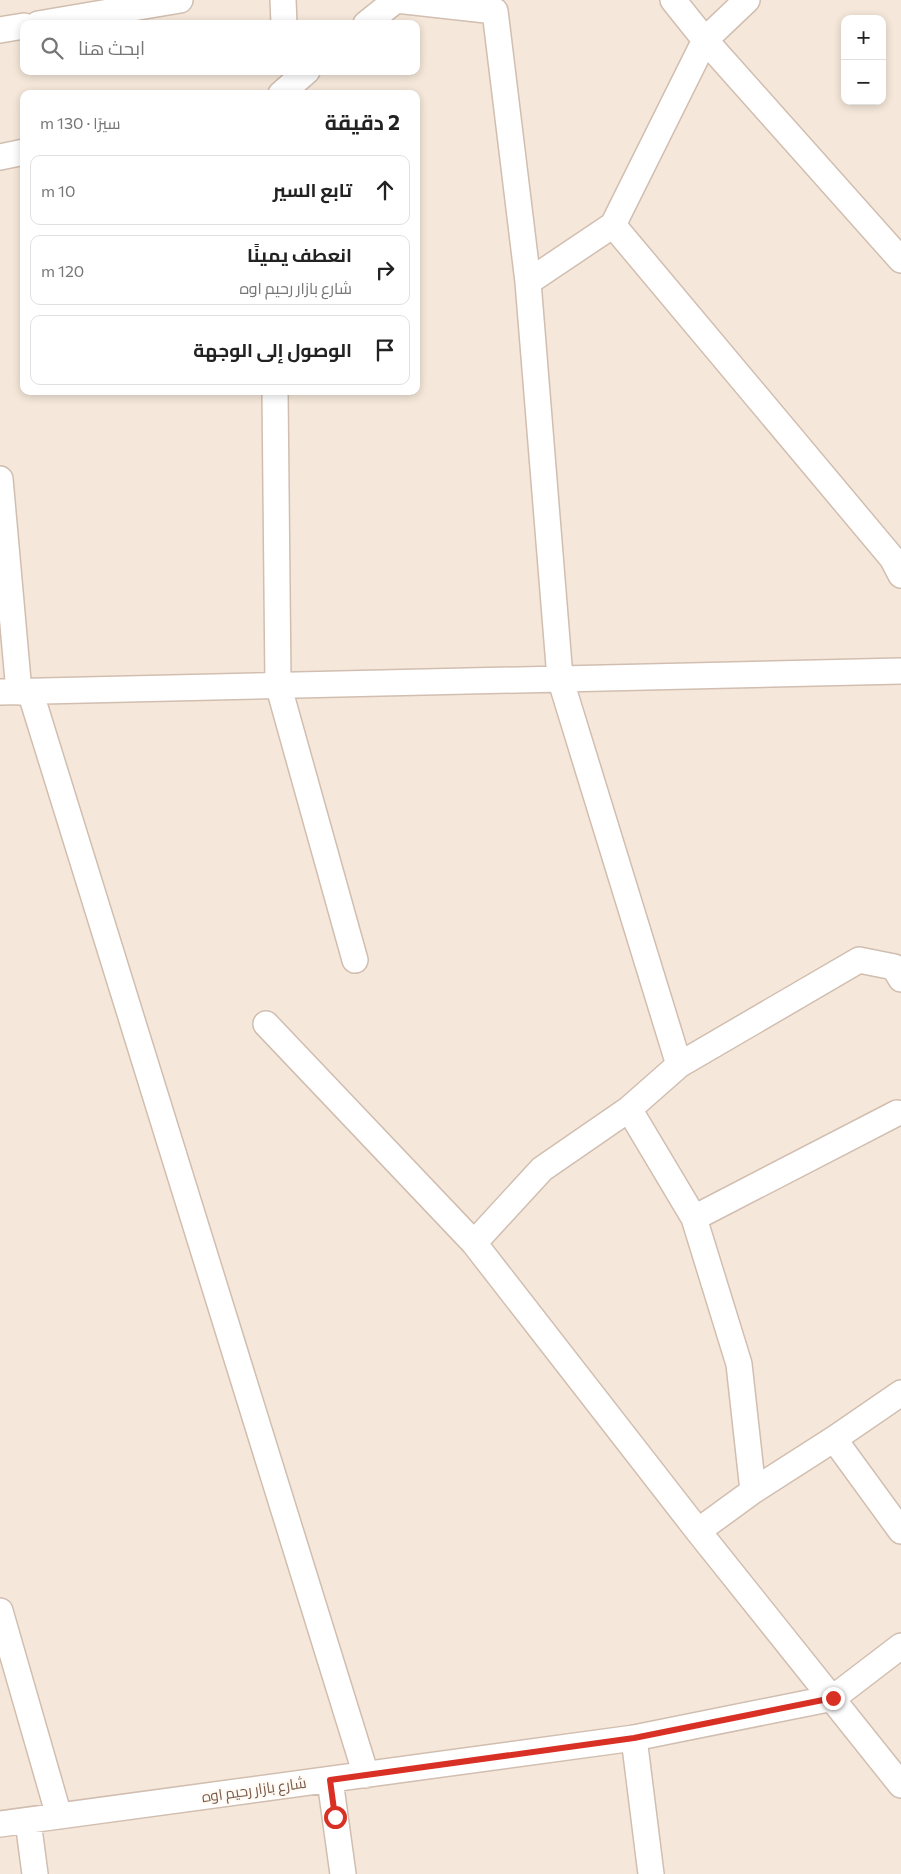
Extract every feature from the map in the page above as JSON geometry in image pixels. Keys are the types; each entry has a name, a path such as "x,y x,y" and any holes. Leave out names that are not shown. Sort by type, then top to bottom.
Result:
{"street":[{"path":"45,20 65,9 180,0"},
{"path":"283,0 284,20"},
{"path":"371,20 396,0 495,11 528,282 560,678 679,1064"},
{"path":"673,0 705,40 901,260"},
{"path":"528,282 613,225 705,40 747,0"},
{"path":"0,30 20,27"},
{"path":"285,84 300,75"},
{"path":"0,157 20,153"},
{"path":"613,225 892,558 901,575"},
{"path":"275,395 278,684 355,960"},
{"path":"0,479 16,692 366,1774"},
{"path":"16,692 278,684 901,671"},
{"path":"474,1244 542,1169 630,1109 679,1064 859,960 894,967 901,979"},
{"path":"266,1024 474,1244 698,1531 901,1785"},
{"path":"630,1109 694,1218 739,1364 754,1491"},
{"path":"694,1218 898,1113"},
{"path":"698,1531 754,1491 901,1393"},
{"path":"834,1439 901,1531"},
{"path":"0,1611 59,1816"},
{"path":"833,1698 901,1646"},
{"name":"شارع بازار رحيم اوه","path":"0,1824 634,1738 833,1698"},
{"path":"634,1738 651,1874"},
{"path":"330,1780 342,1874"},
{"path":"28,1821 35,1874"}],"shaded area":[{"path":"0,0 901,0 901,1874 0,1874"}],"route":[{"path":"335,1817 330,1780 634,1738 833,1698"}]}
